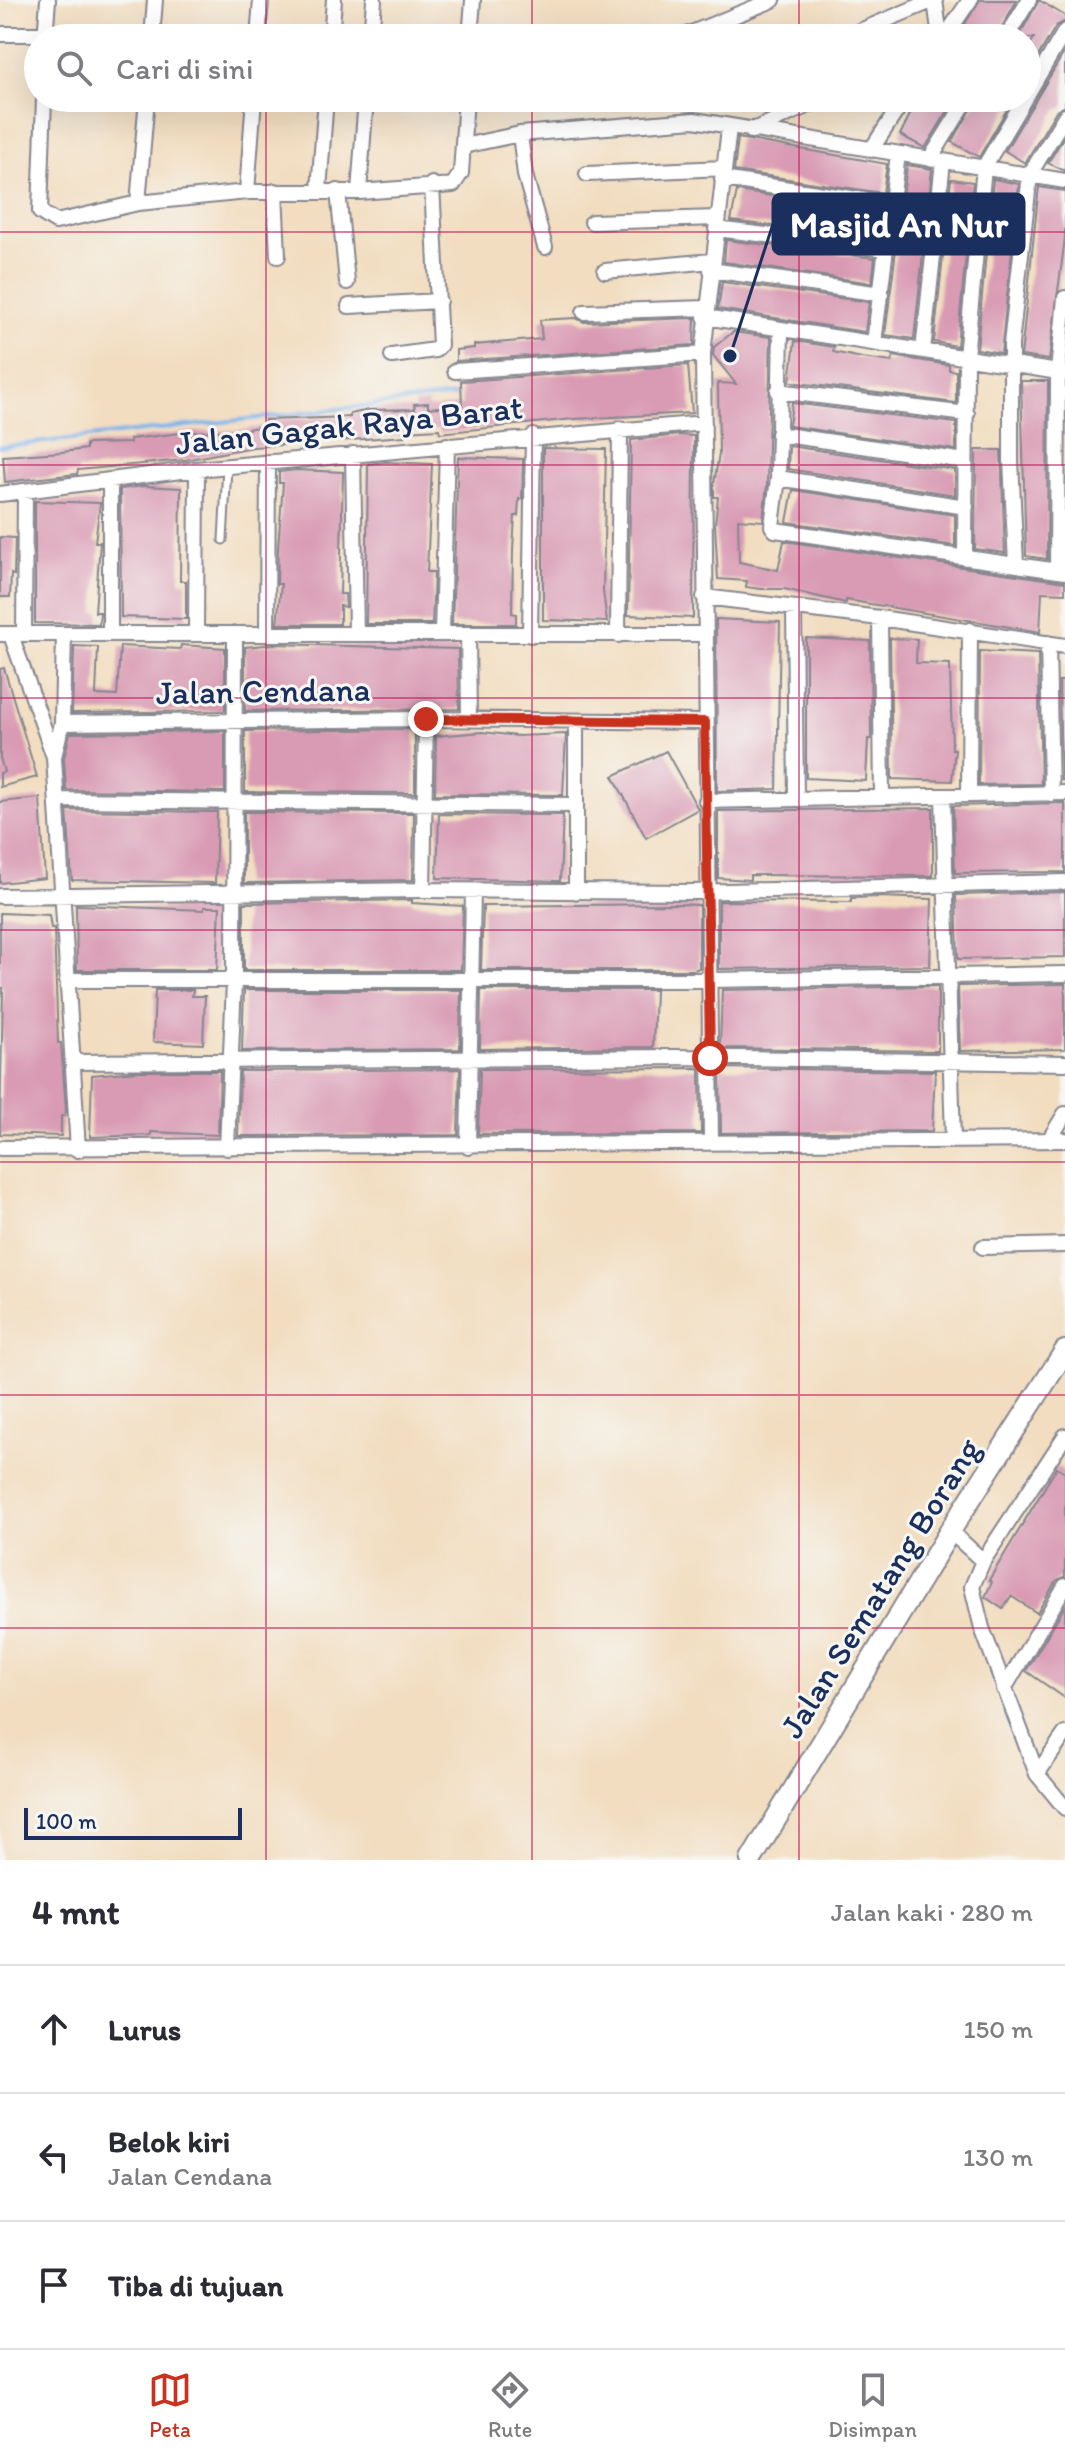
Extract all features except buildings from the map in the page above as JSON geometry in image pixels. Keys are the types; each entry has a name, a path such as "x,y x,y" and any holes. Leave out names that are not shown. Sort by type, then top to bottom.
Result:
{"street":[{"path":"46,24 48,0"},
{"path":"153,24 155,0"},
{"path":"259,24 261,0"},
{"path":"332,24 334,0"},
{"path":"372,24 374,0"},
{"path":"471,24 473,0"},
{"path":"713,24 771,0"},
{"path":"877,24 934,0 939,24"},
{"path":"952,24 970,0"},
{"path":"1014,24 1029,0"},
{"path":"1041,71 1065,31"},
{"path":"0,34 24,35"},
{"path":"44,112 40,212 56,222 138,203 247,192 359,192 432,184 453,185 458,180 465,112"},
{"path":"138,203 146,112"},
{"path":"247,192 253,112"},
{"path":"319,190 325,112"},
{"path":"359,192 365,112"},
{"path":"751,131 793,112"},
{"path":"871,150 896,112"},
{"path":"923,351 936,160 961,112"},
{"path":"965,558 966,357 984,167 1017,112"},
{"path":"1016,565 1009,364 1030,174 1065,116"},
{"path":"463,146 520,134 694,120 1065,181"},
{"path":"711,1142 703,354 729,128"},
{"path":"520,134 525,175 545,247"},
{"path":"874,343 898,154"},
{"path":"587,174 723,174 892,204"},
{"path":"392,356 439,347 432,184"},
{"path":"275,191 278,256"},
{"path":"338,191 347,282"},
{"path":"592,222 717,223 886,249"},
{"path":"605,271 712,265 881,294"},
{"path":"781,329 778,478 772,526 778,532 1061,572 1061,372 1065,298"},
{"path":"349,306 439,301"},
{"path":"584,312 706,312 781,329 1061,372"},
{"path":"455,371 703,354"},
{"path":"778,391 967,414"},
{"name":"Jalan Gagak Raya Barat","path":"0,494 197,469 533,436 704,423"},
{"path":"618,635 620,429"},
{"path":"778,434 965,461"},
{"path":"530,635 533,436"},
{"path":"442,634 447,445"},
{"path":"353,454 356,634"},
{"path":"267,634 268,462"},
{"path":"196,634 197,469"},
{"path":"778,478 966,507"},
{"path":"110,480 110,634"},
{"path":"25,491 11,634 54,757 78,1150"},
{"path":"704,597 970,630 1065,646"},
{"path":"794,608 796,799"},
{"path":"880,618 882,797"},
{"path":"969,795 970,630"},
{"path":"11,634 704,634"},
{"path":"54,757 62,723 64,634"},
{"path":"227,1148 234,982 232,722 235,634"},
{"path":"468,635 469,719"},
{"path":"706,801 1058,794 1048,643"},
{"path":"423,890 426,719"},
{"name":"Jalan Cendana","path":"62,723 426,719 705,722"},
{"path":"576,721 576,892"},
{"path":"943,796 953,1141"},
{"path":"59,800 576,805"},
{"path":"0,896 423,890 708,892 1065,882"},
{"path":"468,1147 473,892"},
{"path":"67,980 709,980 1065,974"},
{"path":"72,1062 710,1058 1065,1063"},
{"path":"1049,1140 1065,1114"},
{"path":"0,1148 78,1150 1065,1140"},
{"path":"983,1247 1065,1245"},
{"name":"Jalan Sematang Borang","path":"751,1860 1062,1368"},
{"path":"1065,1436 980,1558 973,1593 1004,1689 1037,1774 1065,1808"},
{"path":"956,1536 980,1558"},
{"path":"1004,1689 1065,1586"},
{"path":"1037,1774 1065,1734"}],"lane":[{"path":"223,540 227,467"}],"waterway":[{"path":"0,447 454,396"}],"place":[{"name":"Masjid An Nur","path":"730,356"}],"route":[{"path":"426,719 705,722 710,1058"}]}
